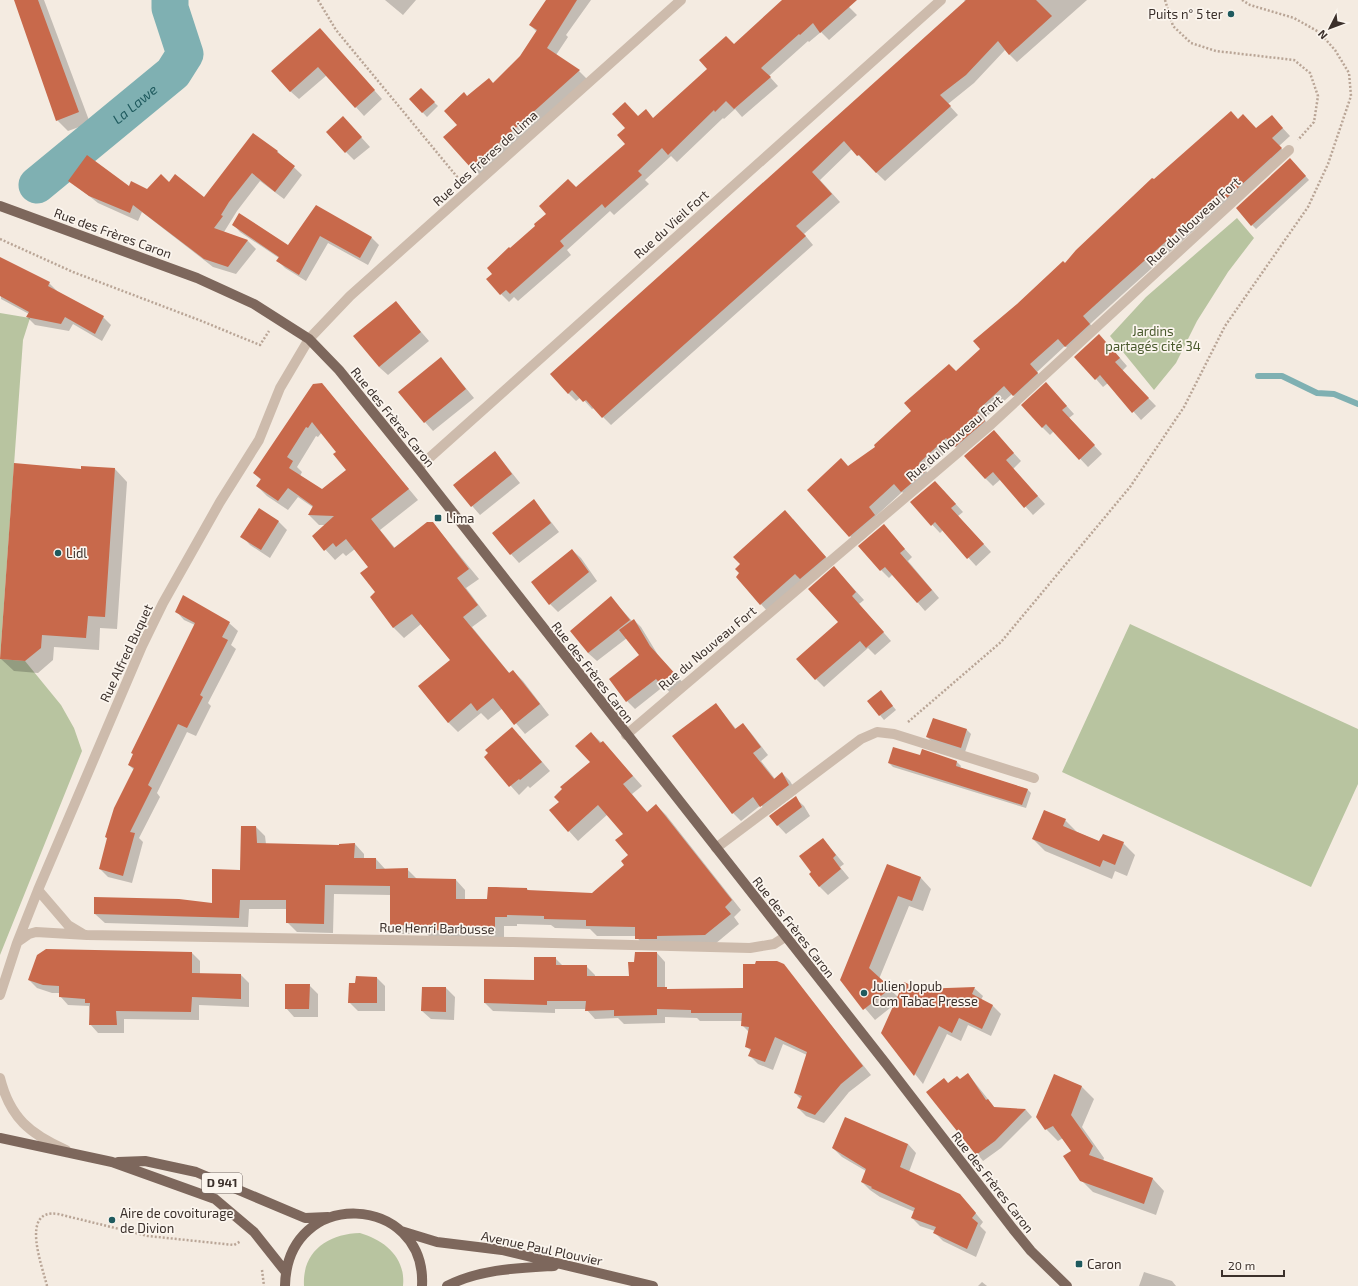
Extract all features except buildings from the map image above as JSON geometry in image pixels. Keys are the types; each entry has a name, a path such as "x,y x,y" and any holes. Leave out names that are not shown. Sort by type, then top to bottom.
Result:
{"main road":[{"name":"Rue des Frères Caron","path":"0,206 197,278 254,304 309,339 339,370 418,468 626,735 887,1064 1013,1229 1031,1251 1067,1286"},
{"name":"D 941","path":"0,1138 112,1162 214,1199 254,1232 285,1272"},
{"name":"D 941","path":"112,1162 145,1162 196,1172 305,1218 328,1217"},
{"path":"285,1286 285,1272 293,1249 300,1239 308,1230 328,1217 347,1213 367,1214 385,1220 401,1232 416,1251 423,1274 422,1286"},
{"name":"Avenue Paul Plouvier","path":"401,1232 437,1242 502,1250 653,1286"},
{"path":"447,1286 468,1277 503,1269 566,1266"}],"street":[{"name":"Rue des Frères de Lima","path":"309,339 350,296 681,0"},
{"name":"Rue du Vieil Fort","path":"418,468 940,0"},
{"name":"Rue du Nouveau Fort","path":"626,735 987,428 1289,150"},
{"name":"Rue Alfred Buquet","path":"0,995 17,943 38,890 142,646 163,603 220,502 259,440 280,388 309,339"},
{"path":"716,848 860,739 877,732 894,734 1034,778"},
{"name":"Rue Henri Barbusse","path":"38,890 68,925 87,935"},
{"name":"Rue Henri Barbusse","path":"17,943 23,937 36,932 87,935 513,942 750,948 774,944 785,937"},
{"path":"0,1078 8,1099 27,1128 42,1139 77,1154"}],"path":[{"path":"318,0 336,30 454,175 470,190"},
{"path":"1165,0 1174,26 1191,43 1216,51 1294,60 1310,73 1318,96 1314,122 1289,150"},
{"path":"894,734 1001,642 1130,487 1184,407 1225,326 1308,207 1328,164 1351,96 1349,73 1335,50 1319,32 1294,18 1250,5 1242,0"},
{"path":"0,239 73,272 260,345 276,318"},
{"path":"47,1286 35,1232 38,1222 48,1213 58,1214 148,1236 234,1244 247,1239"}],"green space":[{"name":"Jardins partagés cité 34","path":"1237,218 1254,238 1228,272 1197,321 1176,363 1154,390 1110,336 1146,297"},
{"path":"0,313 30,318 23,340 0,659"},
{"path":"1130,624 1358,729 1358,784 1311,887 1062,772"},
{"path":"0,659 25,661 61,705 74,728 82,751 0,955"},
{"path":"360,1233 377,1240 392,1251 401,1266 403,1286 304,1286 307,1263 312,1254 319,1247 337,1237"}],"waterway":[{"name":"La Lawe","path":"37,185 173,73 185,54 170,8 170,0"},
{"path":"1258,376 1282,376 1317,393 1334,394 1358,404"}],"place":[{"name":"Puits n° 5 ter","path":"1231,14"},
{"name":"Lima","path":"438,518"},
{"name":"Lidl","path":"58,553"},
{"name":"Julien Jopub Com Tabac Presse","path":"864,993"},
{"name":"Aire de covoiturage de Divion","path":"112,1220"},
{"name":"Caron","path":"1079,1264"}]}
